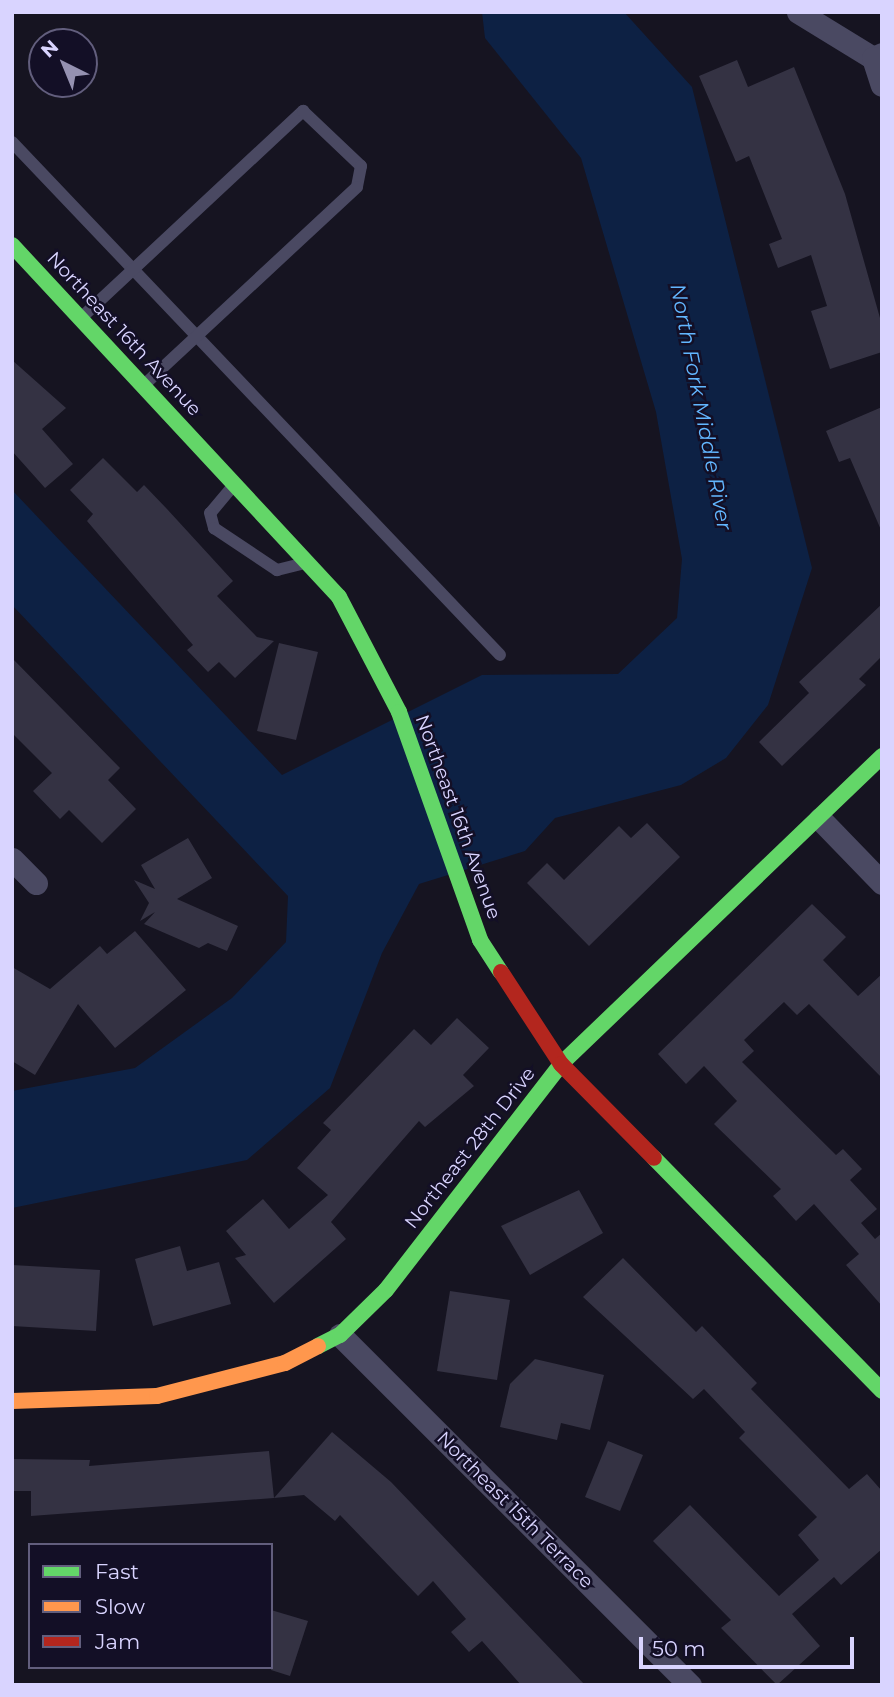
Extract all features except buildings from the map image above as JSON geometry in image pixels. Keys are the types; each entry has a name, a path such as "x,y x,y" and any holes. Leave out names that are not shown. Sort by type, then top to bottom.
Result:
{"street":[{"path":"797,12 877,56 882,85"},
{"name":"Northeast 16th Avenue","path":"12,245 309,562 357,626 399,712 480,940 561,1064 882,1391"},
{"name":"Northeast 28th Drive","path":"12,1401 157,1396 285,1363 340,1335 386,1290 561,1064 820,819 882,756"},
{"path":"820,819 882,883"},
{"path":"12,859 36,883"},
{"name":"Northeast 15th Terrace","path":"340,1335 690,1685"}],"lane":[{"path":"81,318 303,111 361,166 357,187 144,385"},
{"path":"12,142 500,655"},
{"path":"236,483 210,513 214,528 277,569 309,562"}],"water":[{"name":"North Fork Middle River","path":"482,12 624,12 692,87 812,568 768,705 726,758 681,785 555,818 525,851 419,884 382,953 330,1088 247,1160 12,1208 12,1091 135,1068 232,998 286,942 288,896 12,605 12,490 282,775 482,675 618,674 677,618 682,559 656,412 581,158 485,38"}],"traffic: fast":[{"path":"12,245 339,597 399,712 480,940 501,972"},
{"path":"318,1346 340,1335 386,1290 561,1064 882,756"},
{"path":"654,1158 882,1391"}],"traffic: slow":[{"path":"12,1401 157,1396 285,1363 318,1346"}],"traffic: jam":[{"path":"501,972 561,1064 654,1158"}]}
